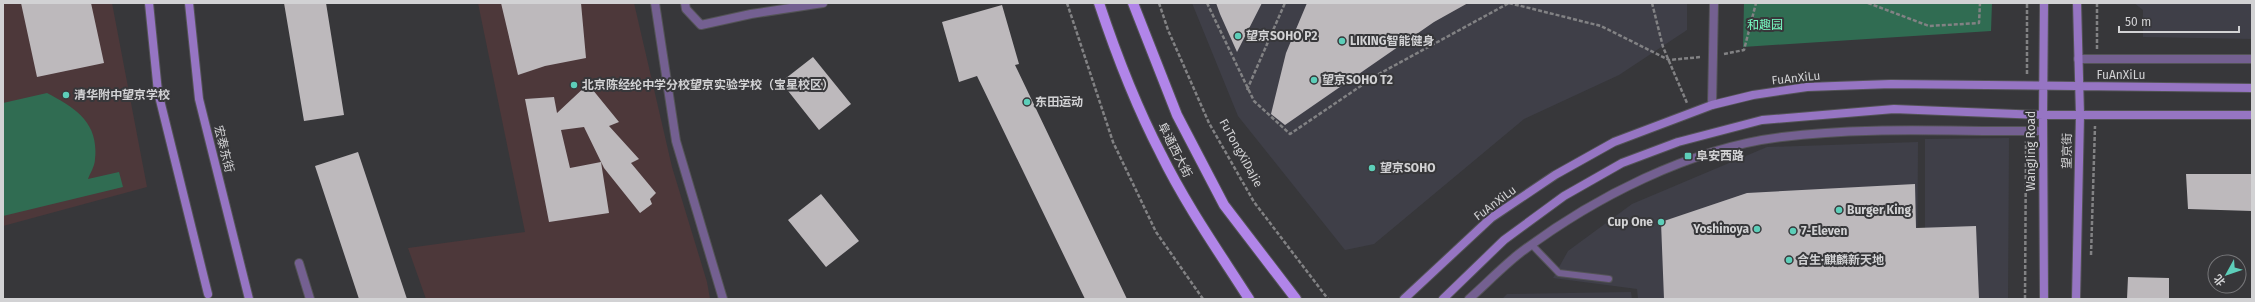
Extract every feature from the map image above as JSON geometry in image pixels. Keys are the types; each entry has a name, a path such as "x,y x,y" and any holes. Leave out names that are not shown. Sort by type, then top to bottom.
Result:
{"main road":[{"path":"149,3 158,92 209,297"},
{"name":"宏泰东街","path":"189,3 199,99 249,299"},
{"name":"阜通西大街","path":"1099,3 1115,51 1161,154 1196,216 1249,299"},
{"path":"1133,3 1177,115 1224,206 1296,299"},
{"name":"WangJing Road","path":"2044,3 2044,299"},
{"name":"望京街","path":"2076,299 2080,115 2078,87 2077,3"},
{"name":"FuAnXiLu","path":"1404,299 1491,218 1555,175 1614,142 1712,104 1753,95 1807,87 1891,84 2044,87 2252,88"},
{"path":"1443,299 1504,240 1564,196 1622,163 1678,142 1762,120 1894,109 2043,115 2252,115"}],"street":[{"path":"655,3 676,141 723,299"},
{"path":"685,3 686,9 701,25 751,14 823,3"},
{"path":"1712,104 1714,3"},
{"path":"2078,59 2252,59"},
{"path":"1469,299 1519,254 1570,218 1664,170 1722,148 1781,137 1884,129 2043,131"},
{"path":"299,263 310,299"}],"lane":[{"path":"1532,245 1559,273 1609,279"}],"path":[{"path":"1067,3 1113,142 1156,232 1203,299"},
{"name":"FuTongXiDaJie","path":"1159,3 1168,30 1209,123 1246,189 1254,202 1328,299"},
{"path":"1206,3 1247,90 1254,101 1290,134 1376,75 1509,3 1601,26 1669,60"},
{"path":"1247,90 1285,3"},
{"path":"1652,3 1663,47 1691,111"},
{"path":"1868,3 1928,26 1979,23 1980,3"},
{"path":"2027,3 2027,86"},
{"path":"2096,59 2097,3"},
{"path":"2090,261 2096,115"},
{"path":"2025,299 2026,131"}],"shaded area":[{"name":"清华附中望京学校","path":"3,3 112,3 147,187 3,226"},
{"name":"北京陈经纶中学分校望京实验学校（宝星校区）","path":"478,3 634,3 672,167 707,282 710,299 426,299 408,248 525,232"},
{"name":"望京SOHO","path":"1192,3 1687,3 1687,30 1619,75 1524,119 1374,244 1345,250 1238,116"},
{"path":"2134,3 2252,3 2252,39 2143,37 2143,10"},
{"path":"2009,138 2008,299 1925,299 1925,139"},
{"name":"合生·麒麟新天地","path":"1918,142 1917,299 1638,299 1637,289 1553,278 1568,251 1632,204 1767,147"},
{"path":"1631,292 1632,299 1502,299 1507,294"}],"green space":[{"name":"和趣园","path":"1744,3 1992,3 1991,31 1743,47"},
{"path":"47,93 67,104 76,111 89,126 93,135 95,146 95,162 88,179 119,172 123,187 3,216 3,103"}],"building":[{"path":"21,3 91,3 104,63 37,77"},
{"path":"284,3 326,3 344,115 304,121"},
{"path":"501,3 581,3 586,58 545,66 518,75"},
{"name":"望京SOHO P2","path":"1216,3 1262,3 1237,52 1220,14"},
{"name":"望京SOHO T2","path":"1307,3 1468,3 1434,22 1285,125 1271,114 1286,53"},
{"path":"1002,5 1019,64 1015,65 1127,299 1085,299 977,76 959,82 942,22"},
{"path":"813,57 851,104 819,130 781,82"},
{"path":"588,84 619,122 609,126 639,159 631,163 656,193 650,199 652,204 640,213 604,168 584,127 561,130 570,168 601,162 609,213 549,222 525,99 554,97 557,113"},
{"path":"358,152 407,299 359,299 315,166"},
{"path":"2186,174 2252,174 2252,211 2188,209"},
{"name":"合生·麒麟新天地","path":"1915,184 1916,228 1976,226 1979,299 1664,299 1661,222 1747,193"},
{"path":"821,194 859,241 826,267 788,220"},
{"path":"2128,277 2169,278 2169,299 2127,299"}],"place":[{"name":"望京SOHO P2","path":"1238,36"},
{"name":"LIKING智能健身","path":"1342,41"},
{"name":"望京SOHO T2","path":"1314,80"},
{"name":"北京陈经纶中学分校望京实验学校（宝星校区）","path":"574,85"},
{"name":"清华附中望京学校","path":"66,95"},
{"name":"东田运动","path":"1027,102"},
{"name":"阜安西路","path":"1688,156"},
{"name":"望京SOHO","path":"1372,168"},
{"name":"Burger King","path":"1839,210"},
{"name":"Cup One","path":"1661,222"},
{"name":"Yoshinoya","path":"1757,229"},
{"name":"7-Eleven","path":"1793,231"},
{"name":"合生·麒麟新天地","path":"1789,260"}]}
